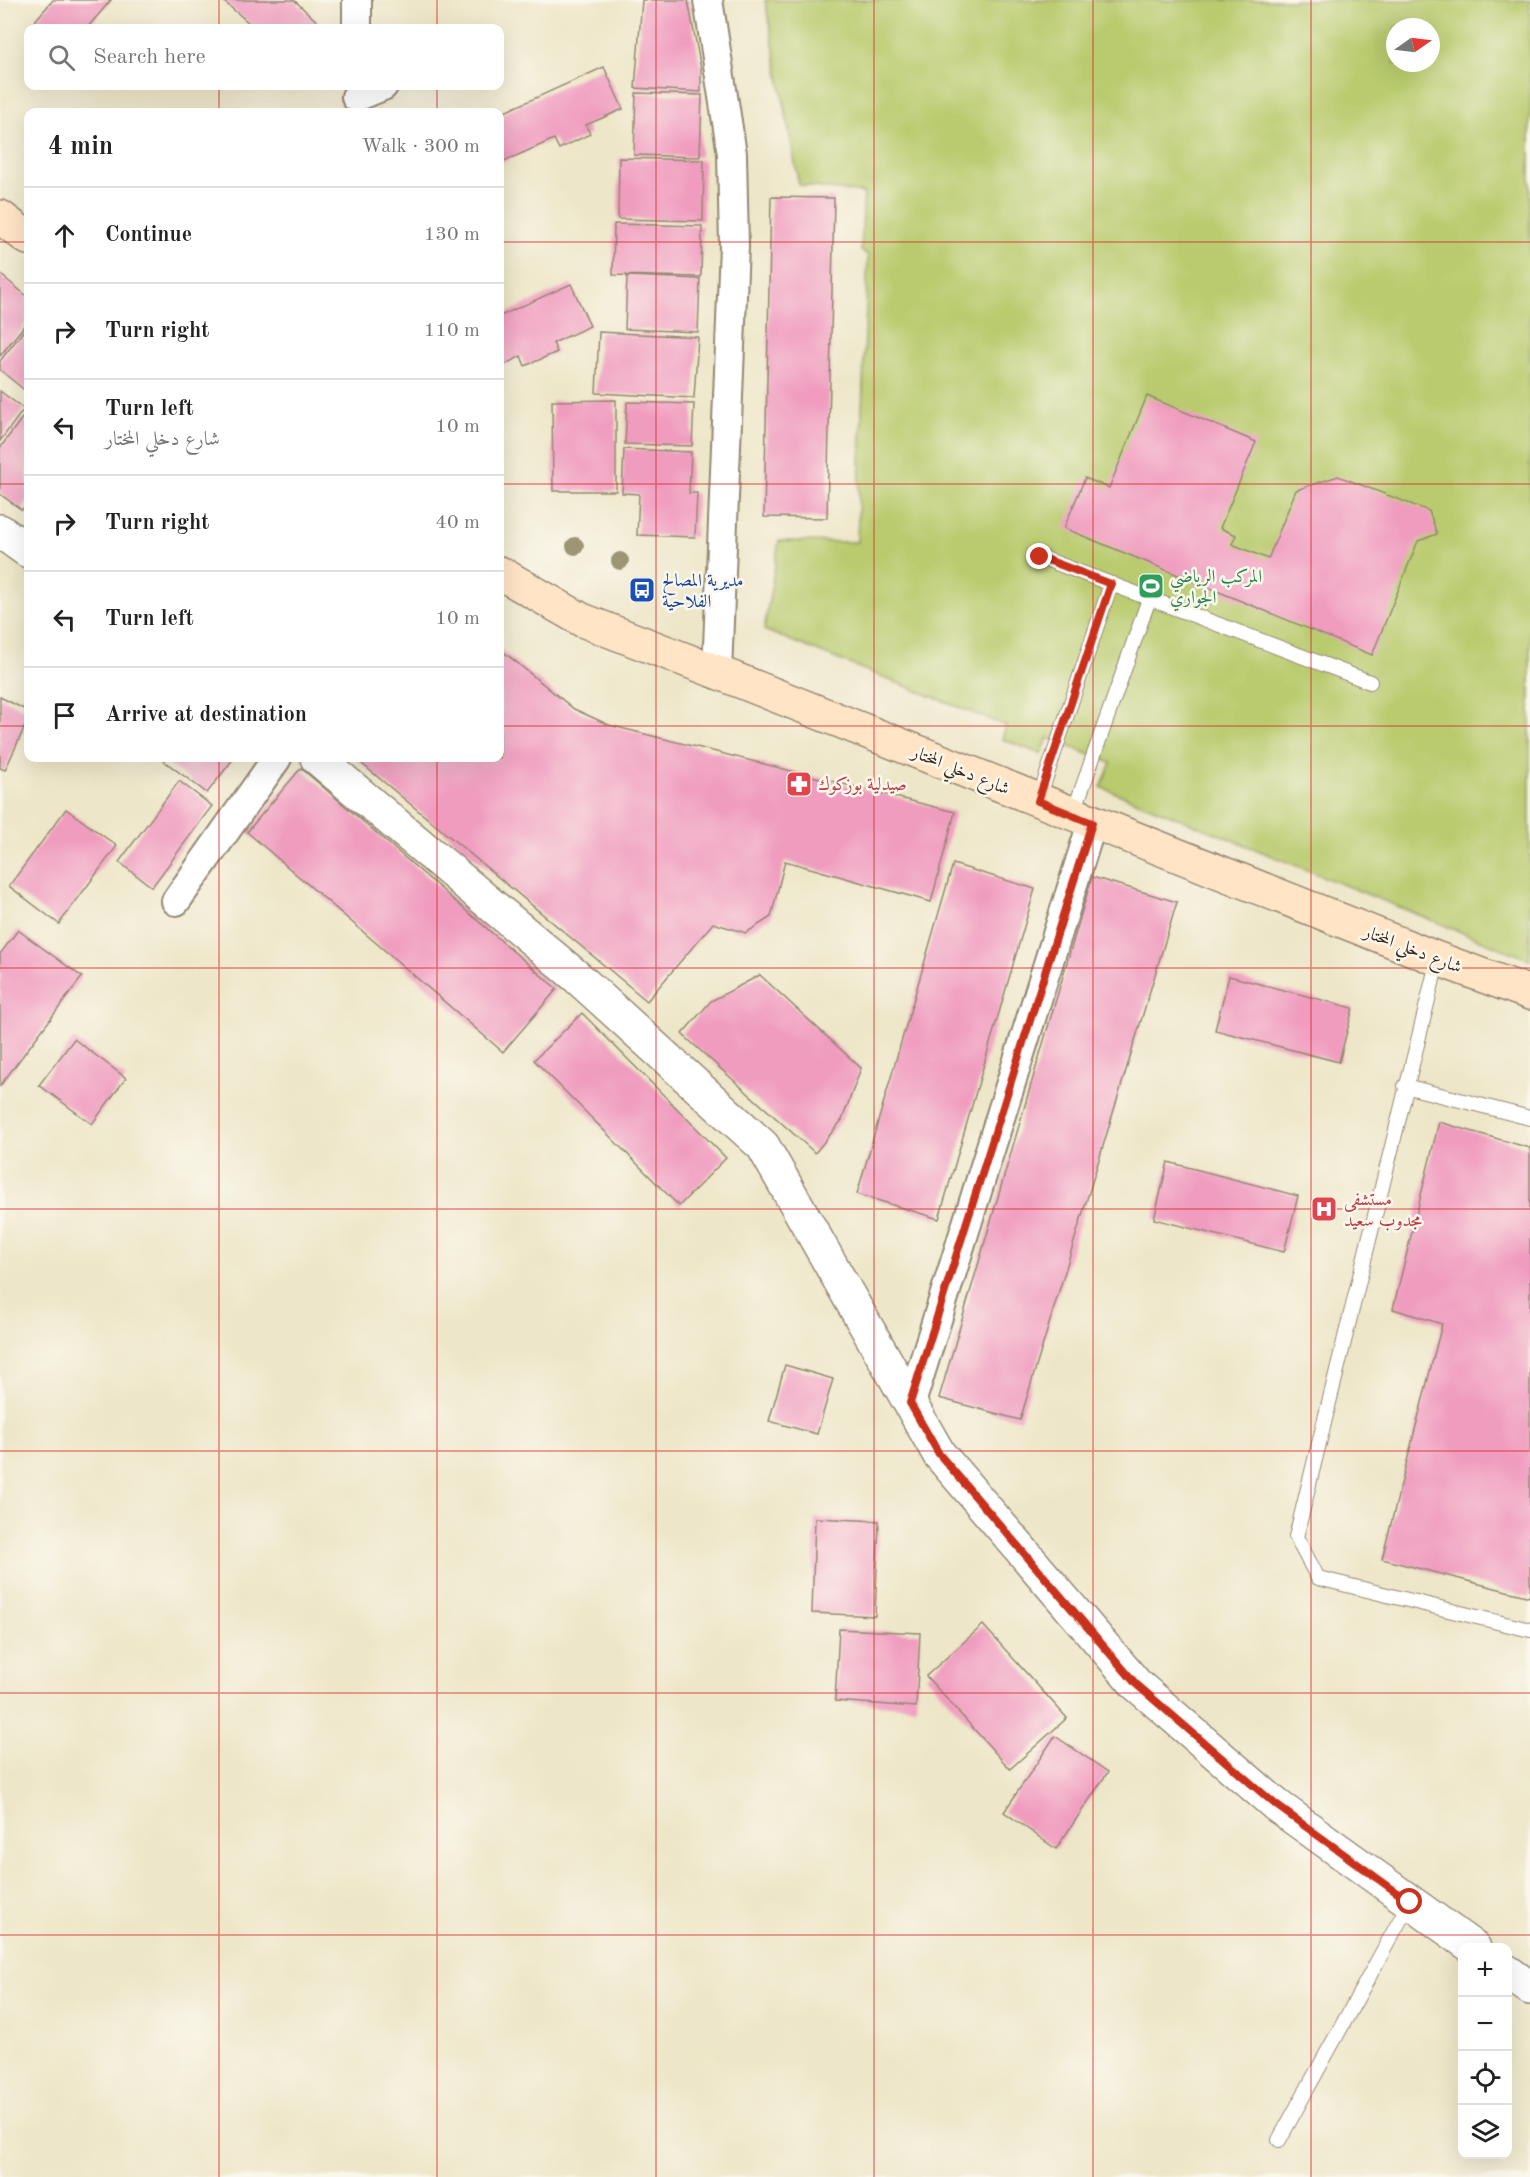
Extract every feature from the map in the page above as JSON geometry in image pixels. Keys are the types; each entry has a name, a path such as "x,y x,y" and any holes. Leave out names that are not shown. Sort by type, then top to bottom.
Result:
{"main road":[{"path":"0,217 24,235"},
{"name":"شارع دخلي المختار","path":"504,575 582,620 1438,959 1530,993"}],"street":[{"path":"357,0 357,24"},
{"path":"708,0 732,154 734,246 717,672"},
{"path":"356,98 374,90"},
{"path":"0,531 24,548"},
{"path":"176,901 275,762"},
{"path":"322,762 577,977 763,1146 939,1454 1136,1684 1276,1805 1468,1943"},
{"path":"910,1403 1082,818"},
{"path":"1512,1975 1530,1988"}],"lane":[{"path":"1040,557 1370,682"},
{"path":"1038,801 1111,584"},
{"path":"1082,818 1149,598"},
{"path":"1438,959 1296,1537 1318,1578 1530,1630"},
{"path":"1405,1086 1530,1118"},
{"path":"1279,2140 1410,1902"}],"green space":[{"path":"765,0 1530,0 1530,960 1101,787 1111,763 1048,738 1041,754 1002,739 1006,726 764,630 779,541 857,542 868,255 861,251 864,193 799,185"}],"building":[{"path":"53,0 111,0 90,24 37,24 34,22"},
{"path":"222,0 294,0 320,24 250,24"},
{"path":"642,0 688,0 701,69 701,92 635,88"},
{"path":"604,67 623,109 586,125 590,134 559,149 554,139 504,161 504,112"},
{"path":"636,93 702,95 700,157 634,155"},
{"path":"619,158 704,160 703,221 618,219"},
{"path":"771,197 834,198 827,518 764,517"},
{"path":"614,224 702,226 701,277 613,275"},
{"path":"0,274 24,294 24,326 0,356"},
{"path":"627,276 700,279 698,332 625,329"},
{"path":"571,284 590,326 553,343 557,352 525,366 521,356 504,365 504,314"},
{"path":"24,330 24,390 0,370 0,361"},
{"path":"599,332 698,337 694,398 596,393"},
{"path":"0,391 24,409 0,441"},
{"path":"1147,396 1256,442 1220,528 1236,535 1232,544 1268,559 1296,490 1338,476 1429,511 1437,534 1418,541 1372,655 1064,528 1085,478 1109,488"},
{"path":"616,400 616,491 553,491 552,401"},
{"path":"627,402 694,404 692,446 625,444"},
{"path":"22,418 24,420 24,507 22,510 0,494 0,448"},
{"path":"624,449 691,452 689,493 697,493 695,537 637,535 639,494 622,493"},
{"path":"504,652 574,709 609,725 955,812 931,902 785,861 771,917 746,933 713,923 647,1001 360,762 504,762"},
{"path":"0,697 24,709 24,729 5,770 0,768"},
{"path":"165,762 231,762 207,793"},
{"path":"301,768 557,989 503,1052 247,832"},
{"path":"179,781 212,806 152,887 119,862"},
{"path":"66,809 117,846 59,924 9,886"},
{"path":"953,864 1035,889 939,1219 857,1194"},
{"path":"1092,877 1177,902 1020,1420 939,1398"},
{"path":"18,930 82,977 0,1086 0,954"},
{"path":"760,975 861,1068 842,1120 815,1153 682,1034 711,1001"},
{"path":"1229,976 1353,1008 1339,1062 1215,1030"},
{"path":"582,1013 726,1158 679,1206 534,1060"},
{"path":"74,1039 126,1078 92,1124 39,1085"},
{"path":"1439,1122 1530,1148 1530,1597 1382,1559 1442,1324 1393,1309"},
{"path":"1168,1162 1298,1196 1284,1252 1154,1219"},
{"path":"785,1365 833,1379 817,1434 769,1421"},
{"path":"815,1518 879,1521 875,1616 812,1613"},
{"path":"983,1625 1067,1718 1010,1769 926,1676"},
{"path":"839,1629 920,1633 916,1707 835,1701"},
{"path":"1055,1736 1108,1772 1056,1849 1004,1812"}],"place":[{"name":"المركب الرياضي الجواري","path":"1151,586"},
{"name":"مديرية المصالح الفلاحية","path":"642,590"},
{"name":"صيدلية بوزكوك","path":"799,784"},
{"name":"مستشفى مجدوب سعيد","path":"1324,1209"}],"route":[{"path":"1040,557 1111,584 1038,801 1092,823 910,1403 939,1454 1136,1684 1276,1805 1410,1902"}]}
